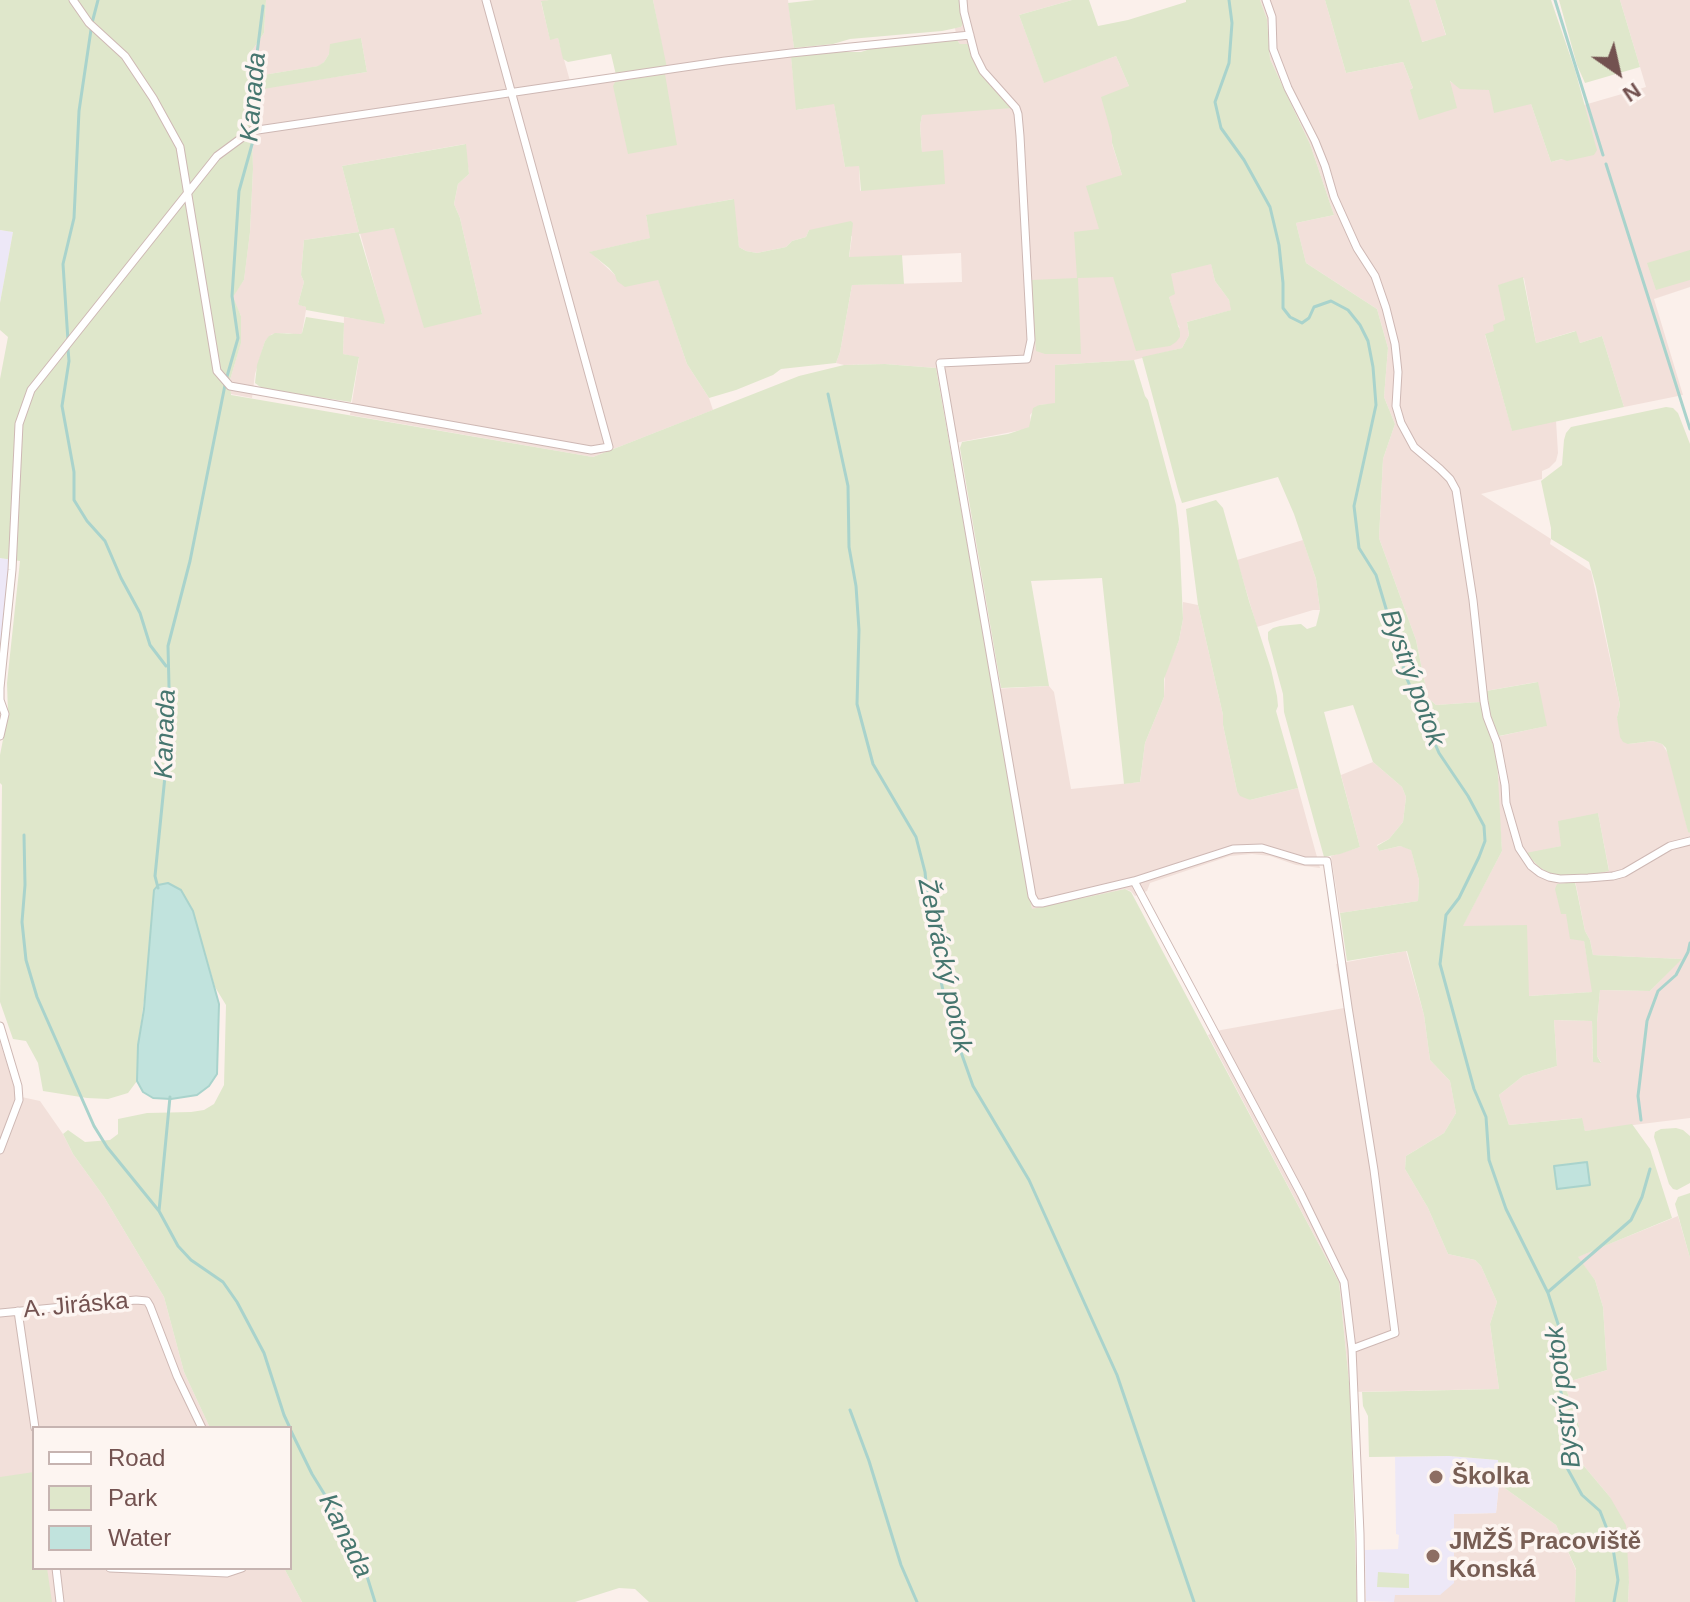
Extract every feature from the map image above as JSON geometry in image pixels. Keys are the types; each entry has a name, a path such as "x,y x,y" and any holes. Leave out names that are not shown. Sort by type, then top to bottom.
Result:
{"street":[{"path":"73,0 89,23 125,56 180,147 217,371 230,386 591,450 609,447 486,0"},
{"path":"963,0 975,55 983,71 1018,114 1031,340 1027,359 940,363 1032,896 1036,903 1042,903 1134,881 1233,849 1262,848 1305,861 1327,861 1374,1170 1395,1333 1352,1349"},
{"path":"1266,0 1272,17 1273,49 1288,88 1315,141 1338,208 1357,248 1375,276 1386,308 1395,344 1398,372 1396,406 1401,423 1414,447 1450,479 1456,490 1484,701 1497,743 1506,803 1519,848 1531,866 1549,877 1588,878 1624,873 1670,846 1690,841"},
{"path":"0,736 5,714 0,688 12,570 19,424 31,390 217,156 251,131 739,59 970,35"},
{"path":"1134,881 1295,1181 1344,1282 1352,1349 1361,1602"},
{"path":"0,1026 18,1086 19,1100 0,1150"},
{"name":"A. Jiráska","path":"0,1313 147,1301 201,1426"},
{"path":"18,1311 35,1426"},
{"path":"56,1570 60,1602"},
{"path":"157,1570 227,1573 236,1570"}],"shaded area":[{"path":"266,0 549,0 541,2 550,39 558,38 570,81 666,68 653,0 788,0 797,110 834,103 845,167 859,165 860,191 922,152 922,115 989,83 967,44 960,44 957,40 955,28 961,27 964,22 959,0 1072,0 1019,15 1044,82 1116,56 1129,86 1112,136 1122,175 1100,230 1113,277 1180,328 1169,297 1171,274 1211,263 1215,281 1229,300 1232,310 1187,322 1189,335 1182,348 1134,360 1055,365 1055,404 1039,405 1030,415 1031,425 1027,429 950,444 936,368 836,363 852,285 962,282 961,253 849,258 852,236 809,230 806,237 792,241 786,247 757,253 746,251 739,247 733,199 646,216 651,238 590,252 615,275 658,279 687,364 709,398 713,410 593,457 350,415 359,358 343,354 344,317 385,323 360,233 394,228 482,314 454,204 458,184 469,174 465,144 342,166 359,232 304,240 301,275 304,282 298,304 306,307 302,333 272,334 265,341 255,374 252,398 231,394 230,380 241,342 241,316 232,297 244,280 250,232 253,169 251,90 367,72 361,38 329,54 319,66 251,77 251,52 264,33"},
{"path":"1260,0 1325,0 1346,73 1403,62 1413,88 1410,89 1449,81 1531,104 1551,162 1596,150 1584,105 1646,87 1620,0 1690,0 1690,287 1654,299 1683,395 1624,407 1602,336 1580,343 1575,331 1536,343 1524,278 1499,285 1505,320 1495,331 1485,335 1512,430 1556,421 1558,453 1556,461 1542,471 1542,479 1481,494 1551,539 1550,544 1591,571 1620,705 1617,717 1628,744 1653,741 1662,744 1669,755 1690,833 1690,1118 1585,1131 1581,1118 1509,1125 1499,1095 1523,1076 1557,1066 1554,1020 1592,1021 1593,1062 1601,1062 1597,1056 1600,990 1650,991 1681,959 1593,955 1574,875 1609,870 1598,813 1561,846 1527,854 1539,867 1559,876 1561,883 1557,884 1566,914 1584,941 1593,992 1529,996 1462,927 1502,851 1499,775 1491,738 1546,726 1537,682 1480,692 1480,702 1436,705 1428,698 1416,640 1379,538 1383,459 1395,424 1384,397 1388,348 1377,309 1306,263 1296,223 1334,215 1310,144 1270,59 1267,19"},
{"path":"1409,0 1435,0 1446,36 1421,42"},
{"path":"0,230 13,232 0,303"},
{"path":"1303,540 1316,579 1320,610 1257,627 1237,560"},
{"path":"0,558 11,559 0,654"},
{"path":"1183,602 1198,605 1237,791 1250,800 1298,788 1320,868 1296,865 1270,856 1230,856 1150,883 1147,891 1135,896 1125,889 1032,910 993,689 1049,686 1054,692 1071,789 1140,782 1145,743 1164,697 1165,674 1179,640"},
{"path":"1373,762 1402,787 1406,797 1403,822 1389,839 1377,845 1379,851 1400,846 1411,849 1419,880 1418,901 1340,913 1331,856 1360,847 1341,775"},
{"path":"1406,951 1424,1015 1430,1060 1450,1081 1456,1113 1444,1133 1406,1156 1405,1169 1428,1208 1448,1254 1475,1260 1481,1266 1497,1302 1490,1324 1499,1389 1350,1392 1339,1282 1208,1035 1344,1008 1336,964"},
{"path":"0,1042 17,1096 40,1101 104,1197 164,1297 184,1372 209,1426 32,1426 32,1570 285,1570 302,1602 0,1602"},
{"path":"1678,1216 1690,1258 1690,1602 1628,1602 1629,1582 1610,1497 1573,1453 1579,1426 1564,1383 1607,1370 1603,1307 1595,1280 1577,1257"},
{"path":"1449,1456 1498,1460 1496,1513 1454,1514 1454,1583 1440,1595 1395,1595 1394,1602 1366,1601 1365,1550 1398,1549 1395,1457"},
{"path":"1499,1484 1556,1525 1576,1570 1575,1602 1394,1602 1394,1595 1440,1595 1454,1514 1496,1513"}],"green space":[{"path":"0,0 266,0 264,33 251,52 251,77 318,66 329,54 330,44 361,38 367,72 251,91 253,169 250,232 244,280 233,297 241,316 241,343 230,380 231,395 593,457 799,376 844,365 936,368 1032,909 1125,889 1131,892 1339,1282 1350,1392 1357,1602 649,1602 635,1589 619,1588 575,1602 302,1602 285,1570 292,1570 292,1426 209,1426 184,1372 164,1297 63,1134 68,1130 85,1142 110,1140 118,1134 118,1119 147,1113 204,1110 214,1104 224,1085 226,1005 215,987 193,911 181,890 168,883 148,971 138,1045 137,1081 128,1093 108,1099 43,1091 38,1063 26,1041 13,1039 0,1002 0,755 8,714 7,683 20,561 0,558 0,379 8,337 0,330 0,303 13,232 0,230"},
{"path":"653,0 667,68 616,75 611,54 568,62 563,59 558,38 550,40 541,1"},
{"path":"815,0 959,0 964,22 961,27 942,31 850,39 794,48 788,3"},
{"path":"1072,0 1089,0 1098,26 1128,20 1186,0 1260,0 1267,19 1270,59 1310,144 1334,215 1296,223 1306,263 1377,309 1388,348 1384,397 1395,424 1383,459 1379,538 1416,640 1428,698 1436,705 1480,702 1497,758 1502,851 1463,926 1527,925 1529,996 1592,992 1584,941 1570,939 1566,914 1561,914 1555,889 1557,884 1575,882 1593,955 1682,959 1650,991 1600,990 1597,1056 1601,1063 1593,1062 1592,1021 1554,1020 1557,1066 1523,1076 1499,1095 1509,1125 1582,1118 1585,1131 1632,1124 1650,1149 1672,1218 1578,1257 1595,1280 1603,1307 1607,1370 1564,1383 1579,1426 1573,1453 1610,1497 1626,1525 1628,1602 1575,1602 1576,1569 1556,1525 1499,1484 1498,1460 1449,1456 1369,1457 1368,1416 1363,1406 1362,1392 1499,1389 1490,1324 1497,1302 1481,1266 1475,1260 1448,1254 1428,1208 1405,1169 1406,1156 1444,1133 1456,1113 1450,1081 1430,1060 1424,1015 1407,951 1347,961 1340,913 1418,901 1419,880 1411,850 1400,846 1379,851 1377,846 1389,839 1403,822 1406,797 1402,787 1373,762 1353,705 1324,712 1360,847 1324,857 1284,712 1283,694 1268,639 1268,632 1280,626 1301,624 1307,629 1316,626 1320,610 1316,579 1294,514 1278,477 1182,503 1142,357 1182,348 1189,335 1187,322 1231,310 1229,300 1215,281 1211,264 1171,274 1175,294 1169,297 1180,337 1170,346 1136,351 1113,277 1078,278 1081,354 1036,351 1031,280 1077,278 1074,232 1099,229 1086,186 1122,175 1101,97 1129,86 1116,56 1044,83 1019,15"},
{"path":"1325,0 1409,0 1422,42 1446,35 1435,0 1551,0 1575,70 1597,150 1594,155 1551,162 1531,104 1494,113 1489,90 1460,89 1450,81 1457,108 1419,120 1410,90 1413,88 1403,62 1346,73"},
{"path":"1559,0 1620,0 1640,67 1585,83"},
{"path":"957,40 960,44 968,44 983,77 1012,108 922,115 922,152 943,150 945,184 861,191 859,166 845,167 834,104 796,110 791,57"},
{"path":"665,74 677,145 628,154 613,86 615,82"},
{"path":"466,144 469,174 458,184 454,204 482,314 424,328 394,228 359,234 384,324 306,310 298,304 304,282 301,275 304,240 359,232 342,166"},
{"path":"734,199 739,247 746,251 757,253 786,247 792,241 806,237 809,230 851,221 849,257 902,255 904,284 852,285 836,363 781,369 736,390 709,398 687,364 658,280 625,287 609,268 589,252 650,238 646,215"},
{"path":"1690,250 1690,280 1656,290 1647,263"},
{"path":"1523,277 1536,343 1576,331 1580,343 1602,336 1624,407 1512,431 1485,334 1494,331 1493,325 1505,320 1498,285"},
{"path":"306,317 344,323 343,354 359,357 351,402 263,389 255,383 265,341 275,333 302,333"},
{"path":"1134,360 1176,505 1183,619 1179,640 1164,679 1164,697 1145,743 1140,782 1124,784 1102,578 1031,581 1049,686 1001,688 960,448 962,442 1029,427 1033,408 1055,403 1055,365"},
{"path":"1666,407 1678,413 1690,444 1690,833 1666,748 1653,741 1628,744 1620,737 1617,717 1620,705 1589,562 1551,539 1541,481 1562,465 1564,440 1571,427"},
{"path":"1216,500 1223,508 1271,669 1277,696 1276,711 1298,788 1250,800 1240,796 1237,791 1198,605 1186,509"},
{"path":"1538,682 1547,726 1499,736 1490,715 1486,691"},
{"path":"1598,813 1609,871 1559,876 1539,867 1526,853 1561,846 1558,821"},
{"path":"1676,1128 1690,1136 1690,1183 1677,1190 1669,1184 1654,1137 1655,1132 1661,1129"},
{"path":"1690,1193 1690,1258 1675,1204 1678,1197"},
{"path":"32,1472 32,1570 47,1570 52,1602 0,1602 0,1477"},
{"path":"1378,1572 1409,1574 1409,1588 1377,1587"}],"water":[{"path":"168,883 181,890 193,911 219,1004 217,1074 209,1086 197,1095 171,1099 153,1098 143,1092 137,1081 154,890 158,885"},
{"path":"1587,1162 1590,1185 1557,1189 1554,1166"}],"waterway":[{"path":"68,341 63,264 74,218 79,111 98,0"},
{"name":"Bystrý potok","path":"1229,0 1232,23 1229,63 1215,102 1221,128 1244,160 1270,207 1279,245 1283,308 1290,317 1302,323 1309,318 1314,307 1331,301 1348,310 1368,341 1376,405 1354,506 1359,548 1376,575 1407,679 1439,753 1484,826 1485,841 1479,857 1459,898 1446,915 1440,964 1474,1089 1486,1117 1489,1160 1506,1209 1548,1293 1559,1327 1557,1372 1567,1423 1563,1447 1566,1466 1582,1495 1600,1511 1612,1542 1618,1580 1614,1602"},
{"path":"1555,0 1603,155"},
{"name":"Kanada","path":"158,888 155,876 170,726 168,646 190,561 226,380 238,338 232,296 239,191 256,130 251,101 263,6"},
{"path":"1606,164 1690,429"},
{"path":"68,349 62,406 74,472 74,500 105,541 140,613 150,645 166,666"},
{"name":"Žebrácký potok","path":"828,394 848,486 849,547 859,630 857,704 873,764 916,837 925,872 932,942 950,1021 973,1086 1029,1180 1117,1375 1194,1602"},
{"path":"24,835 22,922 26,960 37,997 94,1126 107,1147 159,1211"},
{"path":"1641,1120 1638,1096 1647,1021 1658,991 1676,975 1690,943"},
{"name":"Kanada","path":"170,1097 159,1211 178,1246 191,1260 223,1282 237,1302 264,1353 289,1426"},
{"path":"1548,1292 1631,1220 1650,1169"},
{"path":"850,1410 901,1565 917,1602"},
{"name":"Kanada","path":"292,1433 366,1573 375,1602"}],"place":[{"name":"Školka","path":"1436,1477"},
{"name":"JMŽŠ Pracoviště Konská","path":"1433,1556"}]}
